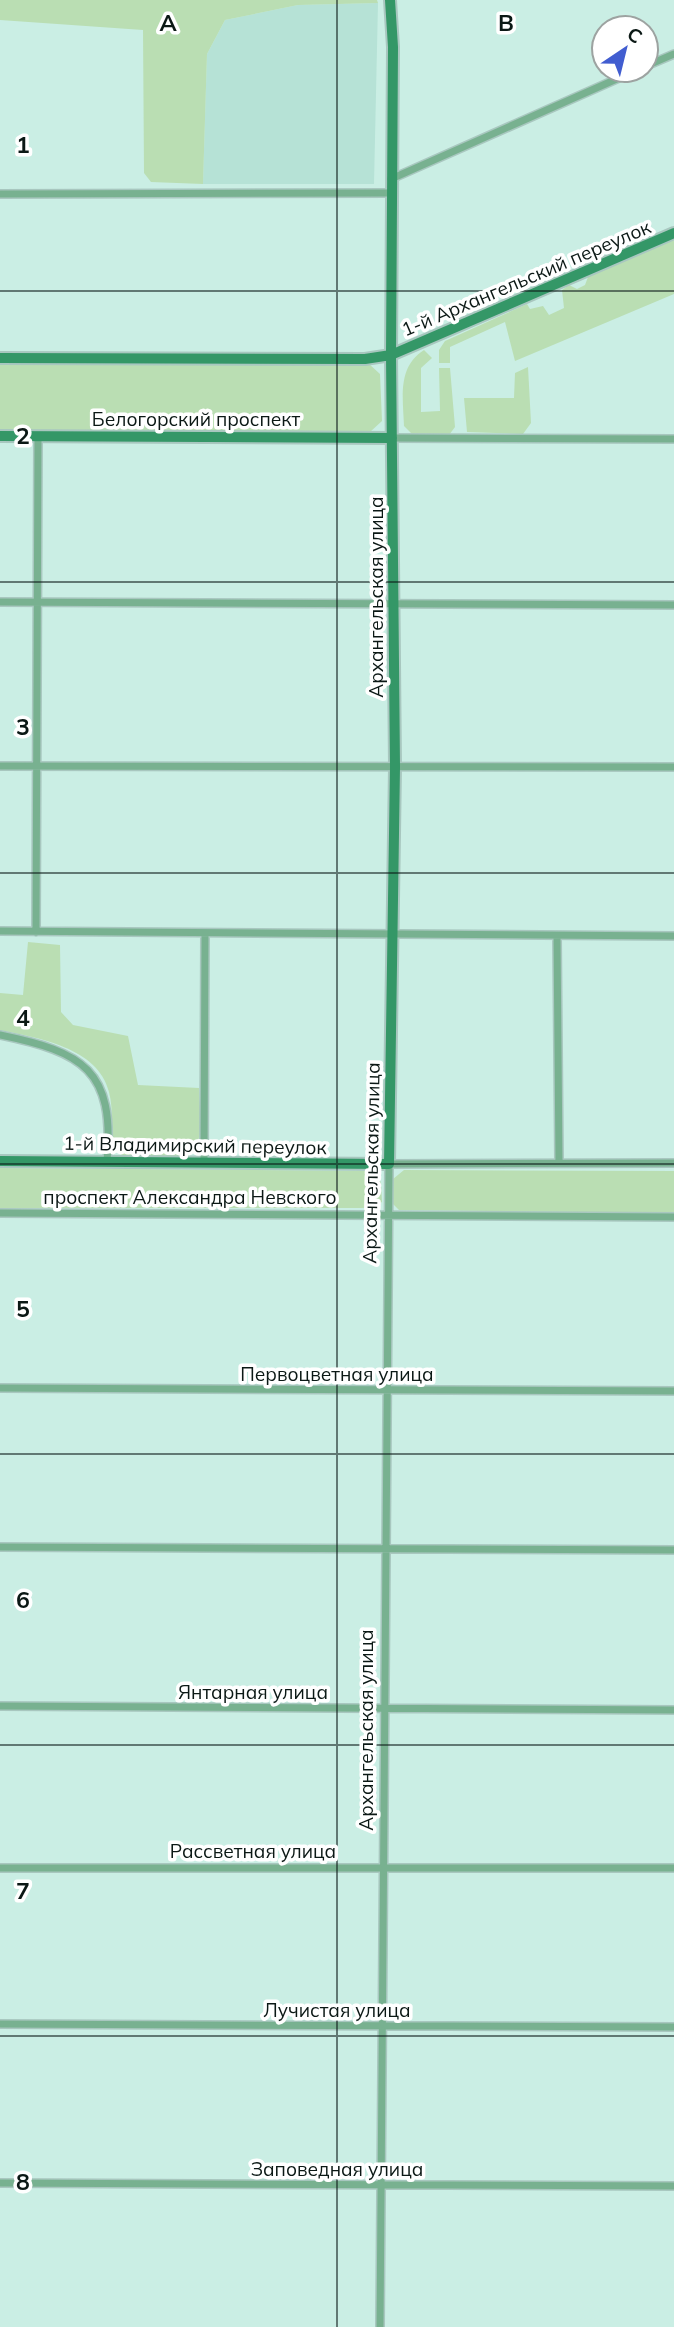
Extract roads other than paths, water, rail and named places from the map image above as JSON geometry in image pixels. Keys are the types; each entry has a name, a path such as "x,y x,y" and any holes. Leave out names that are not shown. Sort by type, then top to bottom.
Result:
{"street":[{"name":"Архангельская улица","path":"380,2327 385,1389 395,766 391,355 393,47 390,0"},
{"path":"391,179 605,84"},
{"path":"0,194 391,193"},
{"name":"1-й Архангельский переулок","path":"391,355 674,233"},
{"path":"0,358 365,359 391,355"},
{"name":"Белогорский проспект","path":"0,436 392,438"},
{"path":"36,932 38,437"},
{"path":"392,438 674,439"},
{"path":"0,602 674,605"},
{"path":"0,766 674,767"},
{"path":"0,932 674,936"},
{"path":"204,1163 205,935"},
{"path":"557,937 559,1162"},
{"path":"0,1035 48,1046 75,1058 91,1072 102,1091 106,1106 107,1161"},
{"name":"1-й Владимирский переулок","path":"0,1161 389,1164"},
{"path":"389,1164 674,1163"},
{"name":"проспект Александра Невского","path":"0,1213 387,1213 674,1217"},
{"name":"Первоцветная улица","path":"0,1388 674,1391"},
{"path":"0,1547 674,1550"},
{"name":"Янтарная улица","path":"0,1706 674,1710"},
{"name":"Рассветная улица","path":"0,1868 674,1868"},
{"name":"Лучистая улица","path":"0,2024 674,2027"},
{"name":"Заповедная улица","path":"0,2183 674,2186"}]}
